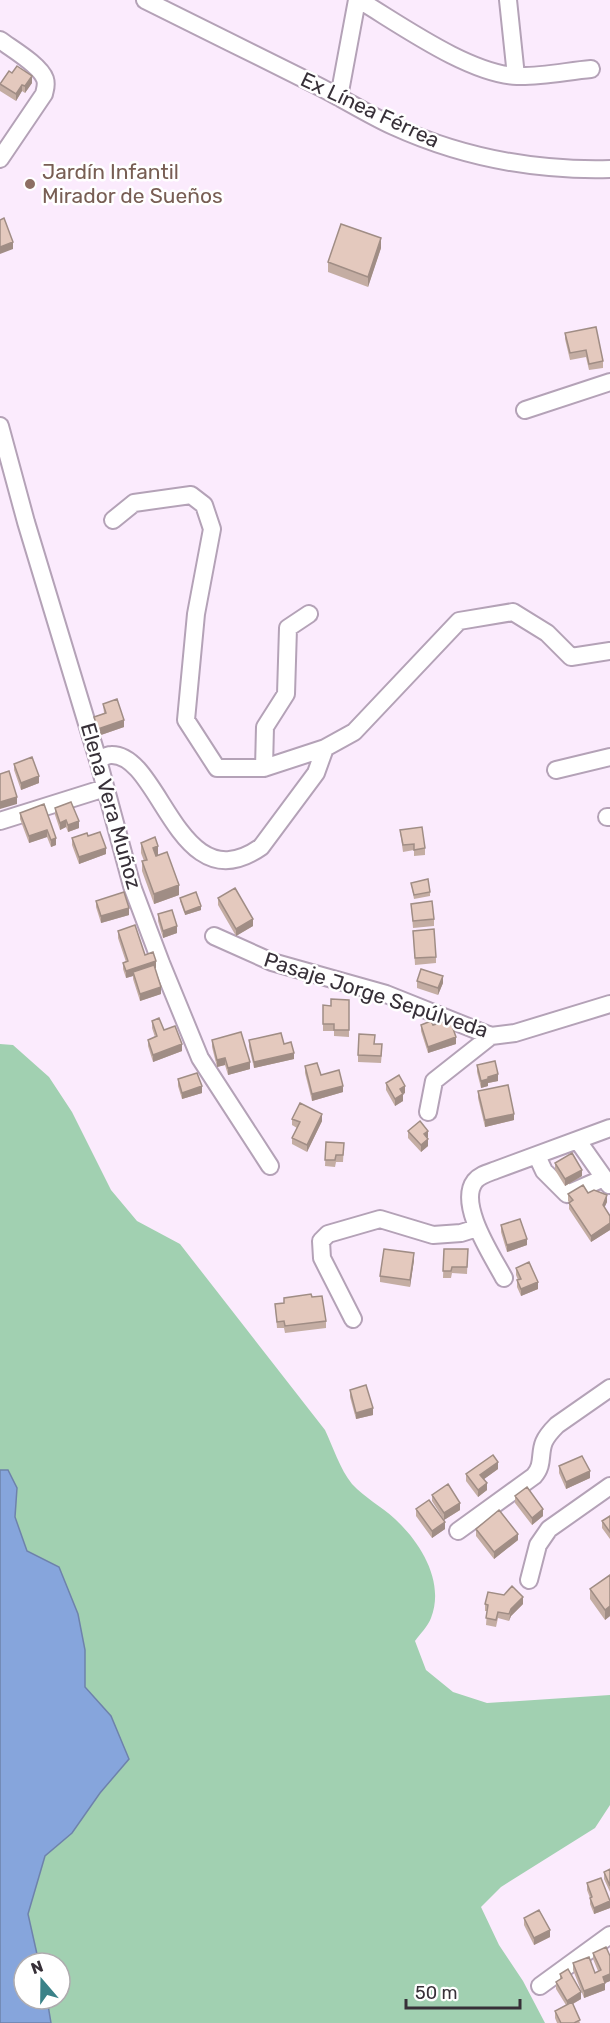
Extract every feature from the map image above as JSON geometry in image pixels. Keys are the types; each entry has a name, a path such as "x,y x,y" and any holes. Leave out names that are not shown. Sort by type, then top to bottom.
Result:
{"street":[{"name":"Ex Línea Férrea","path":"145,0 365,112 420,137 477,155 540,167 610,169"},
{"path":"339,97 358,0 459,59 486,69 516,76 591,69"},
{"path":"508,0 516,76"},
{"path":"0,40 35,66 45,78 46,87 44,94 0,159"},
{"path":"525,410 610,382"},
{"name":"Elena Vera Muñoz","path":"0,426 26,522 98,759 132,886 200,1058 270,1166"},
{"path":"113,520 134,503 190,495 204,505 212,529 196,614 186,720 217,768 264,768 325,748 354,732 459,621 513,612 547,633 571,657 610,651"},
{"path":"264,768 265,727 286,694 288,628 309,614"},
{"path":"98,759 111,755 127,760 143,775 174,825 197,848 221,861 252,854 261,847 316,773 325,748"},
{"path":"556,770 610,757"},
{"path":"0,821 105,788"},
{"name":"Pasaje Jorge Sepúlveda","path":"214,936 272,962 386,994 491,1036 515,1033 610,1004"},
{"path":"428,1112 434,1081 491,1036"},
{"path":"504,1278 477,1228 469,1199 475,1181 496,1170 610,1128"},
{"path":"537,1156 544,1171 567,1194 607,1182 578,1141"},
{"path":"353,1319 322,1258 321,1241 328,1234 380,1219 433,1235 461,1233 477,1228"},
{"path":"458,1531 534,1476 540,1469 543,1443 549,1432 610,1388"},
{"path":"529,1580 538,1545 549,1529 610,1486"},
{"path":"540,1986 610,1935"}],"green space":[{"path":"0,1044 13,1045 49,1077 72,1112 111,1190 137,1221 180,1244 325,1430 340,1465 352,1484 395,1519 422,1551 433,1577 435,1591 435,1604 431,1618 415,1641 426,1670 453,1692 487,1703 610,1695 610,1805 595,1828 501,1887 481,1907 499,1945 523,1981 545,2023 51,2023 49,2011 72,2011 72,1951 36,1951 28,1914 45,1856 72,1833 100,1793 128,1759 111,1716 85,1687 85,1650 78,1614 59,1568 27,1551 15,1517 17,1488 8,1470 0,1470"}],"water":[{"path":"0,1470 8,1470 17,1488 15,1517 27,1551 59,1567 78,1614 85,1650 85,1687 111,1716 129,1759 100,1793 72,1833 45,1856 28,1914 36,1951 12,1951 12,2011 49,2011 51,2023 0,2023"}],"building":[{"path":"17,66 32,76 16,94 0,84 9,71 12,73"},
{"path":"4,218 13,242 0,247 0,220"},
{"path":"341,224 381,238 368,277 328,262"},
{"path":"596,327 603,361 589,364 586,350 570,353 565,333"},
{"path":"117,699 124,720 98,729 94,717 106,713 103,704"},
{"path":"32,757 39,776 21,783 14,764"},
{"path":"9,771 17,797 0,802 0,774"},
{"path":"71,802 79,821 68,825 66,820 60,823 55,808"},
{"path":"44,804 56,838 51,840 47,830 29,836 20,813"},
{"path":"422,827 425,848 414,850 414,844 403,845 400,830"},
{"path":"100,832 106,848 79,857 72,838"},
{"path":"155,837 158,846 153,848 156,856 167,852 179,885 154,894 142,861 147,860 141,843"},
{"path":"428,879 430,892 414,895 411,883"},
{"path":"235,888 253,919 236,929 218,898"},
{"path":"124,892 129,908 101,916 96,901"},
{"path":"196,892 201,906 185,912 180,898"},
{"path":"432,901 434,919 413,921 411,904"},
{"path":"172,910 177,926 163,931 158,914"},
{"path":"135,925 145,955 153,952 156,961 126,971 123,963 128,961 118,931"},
{"path":"434,929 436,957 415,958 413,931"},
{"path":"154,965 161,987 140,994 133,972"},
{"path":"421,969 443,976 438,988 417,981"},
{"path":"331,999 349,1000 349,1030 334,1030 334,1024 323,1024 323,1005 331,1006"},
{"path":"159,1018 164,1030 175,1026 182,1044 153,1055 148,1040 157,1036 152,1021"},
{"path":"450,1020 456,1037 428,1047 421,1025 431,1021 433,1025"},
{"path":"241,1032 250,1062 228,1068 225,1058 217,1060 212,1040"},
{"path":"281,1033 284,1044 291,1042 294,1053 254,1062 249,1040"},
{"path":"359,1034 375,1035 374,1044 382,1044 381,1056 358,1055"},
{"path":"495,1061 498,1074 481,1081 477,1065"},
{"path":"317,1063 321,1075 339,1070 343,1086 312,1094 305,1066"},
{"path":"197,1073 202,1086 182,1093 178,1079"},
{"path":"399,1075 405,1086 400,1089 403,1094 395,1099 386,1083"},
{"path":"508,1085 514,1114 485,1120 478,1091"},
{"path":"300,1103 322,1114 307,1145 292,1138 300,1122 292,1119"},
{"path":"420,1121 428,1131 424,1134 428,1139 421,1145 408,1131"},
{"path":"326,1142 344,1143 343,1155 336,1155 335,1160 325,1160"},
{"path":"572,1153 582,1170 565,1179 555,1163"},
{"path":"583,1185 588,1193 594,1190 607,1195 603,1205 610,1216 610,1223 591,1236 569,1203 573,1200 568,1194"},
{"path":"520,1219 527,1239 507,1245 501,1225"},
{"path":"384,1249 414,1253 410,1280 380,1276"},
{"path":"444,1249 468,1249 467,1267 452,1267 451,1271 443,1271"},
{"path":"529,1262 538,1282 521,1289 517,1280 521,1279 516,1268"},
{"path":"311,1294 312,1297 322,1296 326,1321 285,1326 284,1321 277,1322 275,1304 284,1303 284,1298"},
{"path":"366,1385 373,1408 356,1413 350,1390"},
{"path":"493,1455 498,1462 480,1475 487,1483 478,1490 466,1474"},
{"path":"582,1456 590,1471 566,1482 559,1466"},
{"path":"448,1484 460,1503 444,1513 432,1495"},
{"path":"527,1487 543,1509 532,1518 515,1496"},
{"path":"429,1500 445,1522 432,1531 416,1509"},
{"path":"499,1510 518,1534 494,1552 476,1529"},
{"path":"610,1516 610,1532 602,1521"},
{"path":"610,1575 610,1606 605,1610 590,1589"},
{"path":"512,1586 523,1597 509,1614 498,1612 496,1620 486,1618 488,1605 485,1604 488,1592 504,1595"},
{"path":"610,1869 610,1886 604,1872"},
{"path":"601,1878 610,1901 594,1908 587,1883"},
{"path":"539,1910 550,1930 534,1938 524,1918"},
{"path":"606,1947 610,1956 610,1974 603,1977 605,1983 584,1991 573,1963 589,1957 595,1973 601,1970 593,1953"},
{"path":"568,1969 581,1992 567,2001 556,1982 562,1978 560,1974"},
{"path":"572,2002 580,2020 574,2023 561,2023 555,2011"}],"place":[{"name":"Jardín Infantil Mirador de Sueños","path":"30,184"}]}
